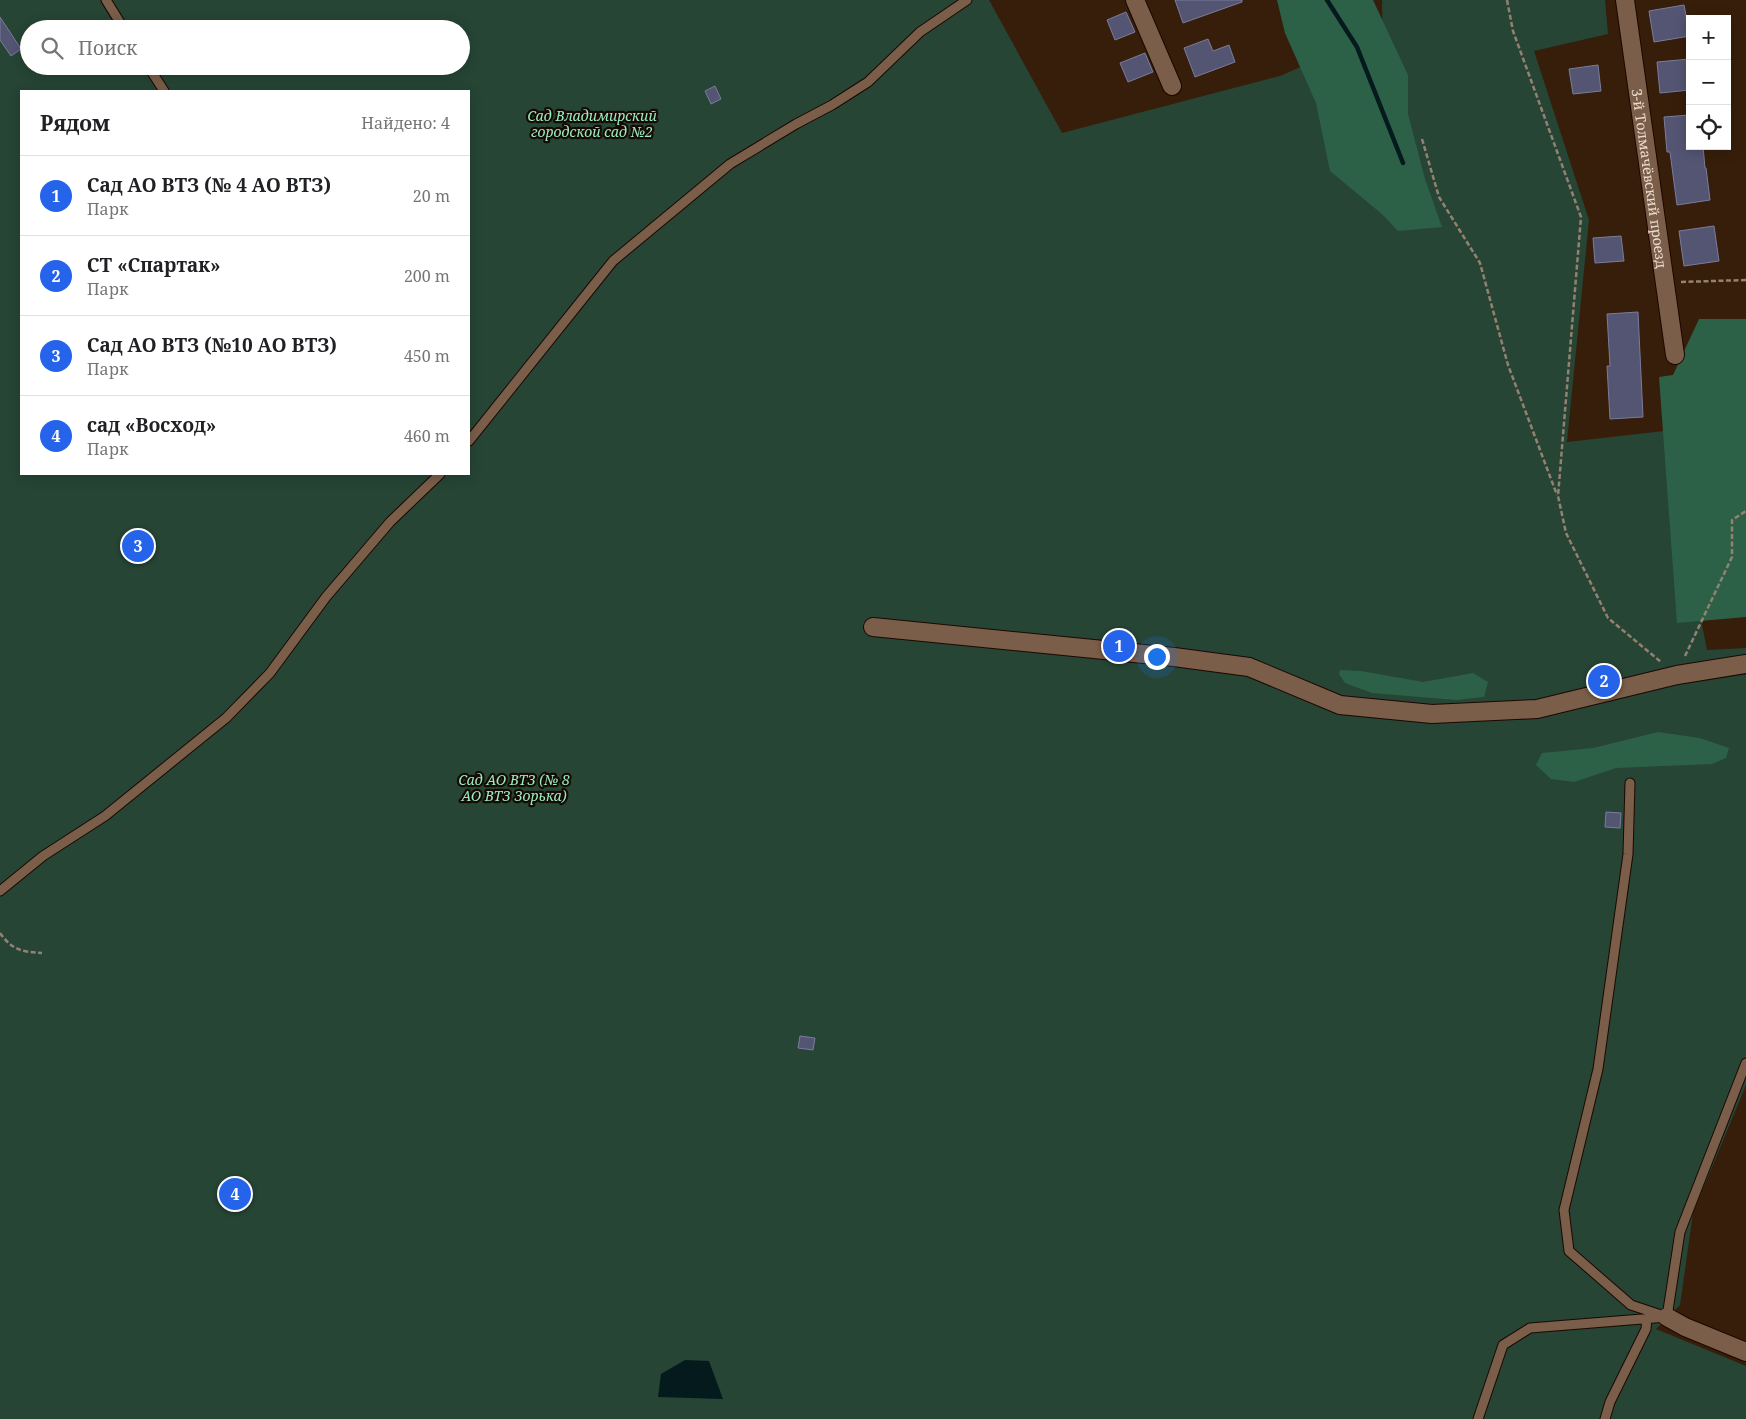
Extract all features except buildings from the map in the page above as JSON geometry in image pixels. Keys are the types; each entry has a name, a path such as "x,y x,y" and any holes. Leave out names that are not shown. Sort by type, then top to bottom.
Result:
{"street":[{"path":"1135,0 1172,86"},
{"name":"3-й Толмачёвский проезд","path":"1625,0 1675,355"},
{"path":"873,627 1174,657 1249,667 1340,705 1432,714 1537,709 1677,675 1746,664"},
{"path":"1667,1317 1685,1327 1746,1352"}],"lane":[{"path":"106,0 118,20"},
{"path":"470,440 614,261 730,164 868,82 920,32 967,0"},
{"path":"154,75 163,90"},
{"path":"0,892 43,856 105,816 226,718 270,673 326,597 390,522 439,475"},
{"path":"1630,783 1628,854 1598,1069 1564,1210 1569,1251 1631,1305 1667,1317"},
{"path":"1667,1317 1680,1232 1746,1063"},
{"path":"1478,1419 1502,1346 1530,1328 1667,1317"},
{"path":"1605,1419 1610,1402 1646,1329 1647,1319"}],"path":[{"path":"1507,0 1513,31 1580,217 1558,496"},
{"path":"1422,139 1439,197 1480,263 1508,365 1558,496 1566,532 1608,618 1677,675 1732,557 1732,520 1746,511"},
{"path":"1664,282 1746,280"},
{"path":"0,933 6,942 24,952 42,952"}],"green space":[{"path":"0,0 989,0 1062,133 1280,76 1335,52 1383,58 1382,0 1605,0 1608,34 1534,51 1589,220 1567,442 1664,431 1707,650 1746,648 1746,1085 1693,1213 1680,1305 1656,1329 1746,1366 1746,1419 0,1419"},
{"path":"1277,0 1373,0 1408,75 1408,114 1425,179 1442,227 1398,231 1383,215 1330,171 1316,103 1285,33"},
{"path":"1699,319 1746,319 1746,617 1677,623 1659,377 1673,375"},
{"path":"1340,670 1361,671 1423,682 1473,673 1488,682 1484,697 1456,700 1372,693 1345,683 1339,674"},
{"path":"1658,732 1700,738 1729,748 1726,758 1712,764 1616,768 1574,782 1551,779 1536,765 1542,753 1593,748"}],"water":[{"path":"685,1360 709,1361 723,1399 658,1397 661,1374"}],"waterway":[{"path":"1327,0 1357,47 1403,163"}],"place":[{"name":"Сад АО ВТЗ (№10 АО ВТЗ)","path":"138,546"},
{"name":"Сад АО ВТЗ (№ 4 АО ВТЗ)","path":"1119,646"},
{"name":"СТ «Спартак»","path":"1604,681"},
{"name":"сад «Восход»","path":"235,1194"}],"park label":[{"name":"Сад Владимирский городской сад №2","path":"592,124"},
{"name":"Сад АО ВТЗ (№ 8 АО ВТЗ Зорька)","path":"514,788"}]}
